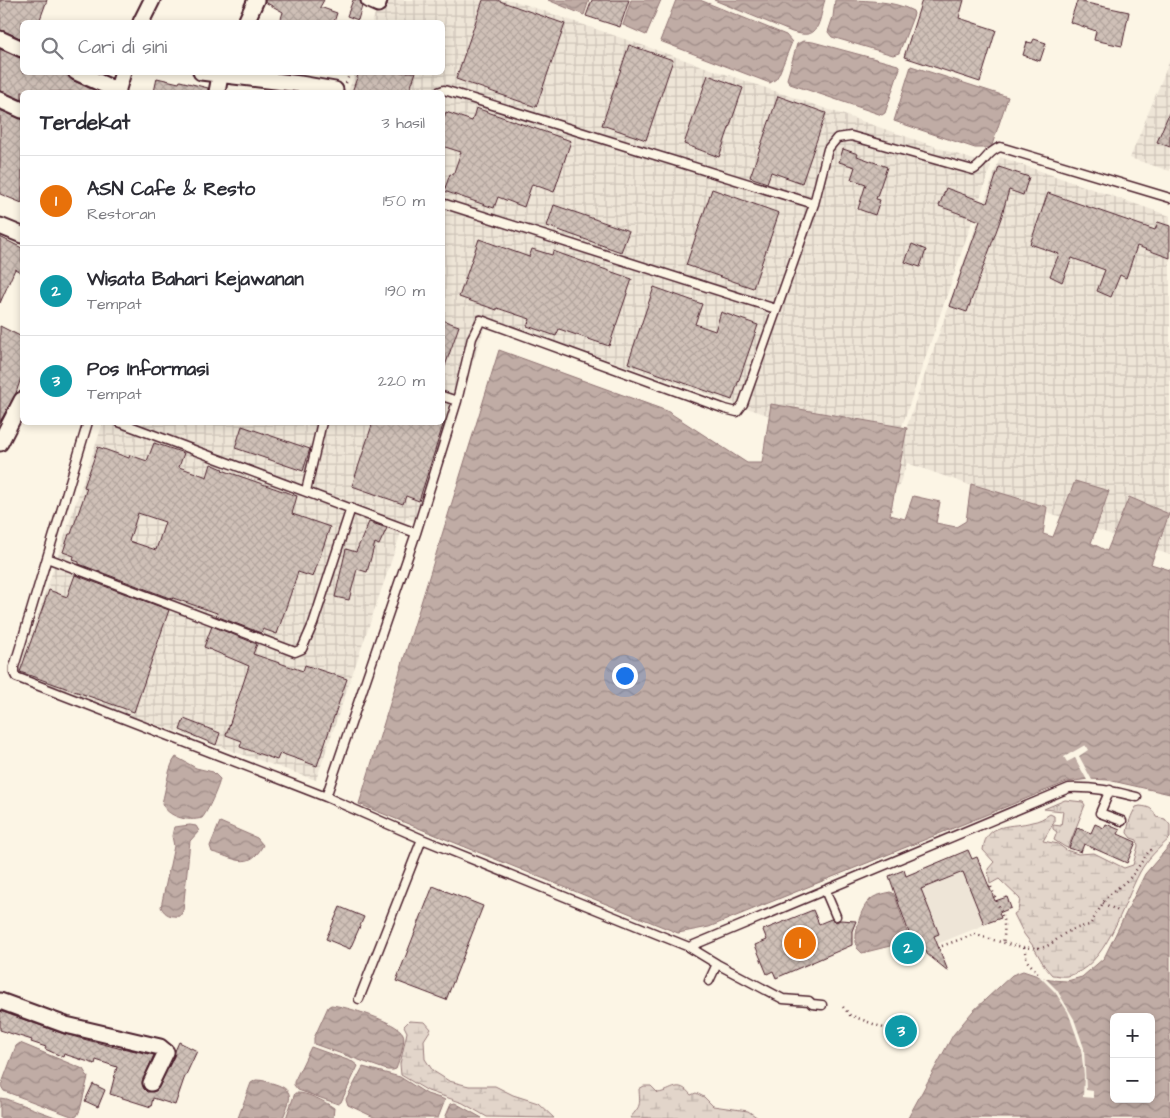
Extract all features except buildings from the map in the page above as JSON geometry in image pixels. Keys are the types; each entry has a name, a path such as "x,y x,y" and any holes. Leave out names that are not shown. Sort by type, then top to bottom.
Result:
{"street":[{"path":"142,20 152,0"},
{"path":"247,20 256,0"},
{"path":"369,0 378,4 379,0"},
{"path":"0,39 20,48"},
{"path":"82,75 113,90"},
{"path":"118,90 122,75"},
{"path":"218,90 226,75 335,90"},
{"path":"0,100 20,109"},
{"path":"0,226 20,234"},
{"path":"0,443 20,404"},
{"path":"0,1001 66,1025 160,1048 166,1052 151,1083"}],"lane":[{"path":"445,90 814,204"},
{"path":"326,797 416,533 458,401 472,338 481,320 737,412 743,404 814,204 828,149 837,138 851,136 972,170 977,168 988,154 1000,147 1170,198"},
{"path":"445,205 776,309"},
{"path":"445,397 458,401"},
{"path":"87,425 14,667 16,677 326,797 422,839 689,947 783,999 809,1001 812,1004 822,1005"},
{"path":"127,425 416,533"},
{"path":"306,491 321,425"},
{"path":"47,558 295,652 302,649 313,624 351,508"},
{"path":"689,947 1069,788 1110,790 1137,797"},
{"path":"1110,790 1100,813 1122,821"},
{"path":"359,999 422,839"},
{"path":"825,890 836,916"},
{"path":"709,981 717,964"}],"path":[{"path":"942,946 974,934 1038,949 1046,947 1074,928 1090,925 1103,903 1132,876 1149,851 1154,852"},
{"path":"991,887 1005,926 1003,942"},
{"path":"1103,903 1120,912"},
{"path":"1024,946 1027,961 1040,975"},
{"path":"843,1007 850,1014 894,1032"}],"shaded area":[{"path":"380,0 512,0 991,166 891,458 488,318 418,523 406,518 316,780 17,676 102,425 445,425 445,90 349,90 354,75 445,75 445,20 373,20"},
{"path":"1170,60 1170,171 1130,158"},
{"path":"1000,157 1170,216 1170,555 907,463 898,488 887,484"},
{"path":"969,850 972,858 977,857 1001,918 925,949 905,875"}],"green space":[{"path":"1065,800 1083,802 1085,805 1068,848 1054,840 1057,832 1053,829 1053,825 1061,826 1063,811 1044,809"},
{"path":"1140,806 1150,809 1156,817 1165,819 1170,825 1170,838 1143,867 1112,933 1092,961 1081,971 1067,976 1052,975 1024,934 1014,914 1018,911 1020,899 999,879 990,884 988,869 994,862 983,850 985,841 989,834 1001,827 1037,821 1050,814 1054,816 1054,822 1043,841 1058,844 1066,850 1078,854 1094,853 1124,868 1133,865 1138,846 1137,840 1131,838 1127,833 1133,813 1136,807"},
{"path":"409,1021 425,1022 431,1029 424,1040 425,1059 433,1071 449,1081 469,1086 495,1086 513,1095 538,1103 554,1118 487,1117 463,1103 428,1091 401,1075 400,1064 407,1032 404,1026"},
{"path":"644,1086 651,1086 658,1093 679,1087 691,1095 696,1093 704,1097 713,1106 748,1111 758,1118 630,1118 639,1105 639,1089"}],"water":[{"path":"548,0 589,0 584,15"},
{"path":"631,0 661,0 646,35 623,25"},
{"path":"676,0 700,0 786,35 792,42 776,79 770,83 660,41"},
{"path":"714,0 825,0 816,29 808,34 804,34 792,32"},
{"path":"835,0 886,3 905,7 913,11 914,14 899,53 893,55 832,37 828,32 833,17"},
{"path":"803,41 898,65 900,68 885,113 882,115 790,84 787,79 797,44"},
{"path":"911,66 1008,97 991,148 975,148 894,121"},
{"path":"499,350 667,411 747,463 762,463 771,404 907,428 890,515 905,519 913,496 940,502 936,523 956,527 966,521 971,484 1047,507 1043,534 1053,537 1075,481 1109,491 1091,543 1107,551 1129,497 1169,514 1151,564 1170,570 1170,794 1108,780 1089,779 1067,782 709,927 678,933 359,804"},
{"path":"176,757 196,768 213,772 220,779 207,811 202,818 185,819 173,815 168,812 162,803 169,772"},
{"path":"220,822 257,838 263,845 258,853 252,858 240,861 212,852 210,846"},
{"path":"196,826 199,831 190,841 183,911 180,916 171,916 166,914 161,907 174,846 172,836 174,827"},
{"path":"1170,845 1170,1118 908,1118 953,1035 973,1011 1012,975 1023,971 1050,980 1067,981 1082,977 1104,958 1145,874"},
{"path":"890,892 895,896 910,941 862,953 857,948 856,936 858,922 864,908 873,898"},
{"path":"331,1005 370,1015 399,1029 403,1034 404,1041 396,1069 387,1070 314,1044 314,1038 328,1007"},
{"path":"20,1043 83,1069 88,1077 77,1116 74,1117 4,1091 1,1086 16,1046"},
{"path":"311,1047 353,1062 358,1066 341,1102 338,1104 298,1090 294,1085"},
{"path":"363,1067 400,1077 427,1094 445,1100 438,1118 376,1118 348,1105 346,1099"},
{"path":"256,1080 273,1083 289,1093 289,1102 283,1118 238,1118 251,1083"},
{"path":"295,1093 310,1095 330,1105 334,1108 333,1118 286,1118"},
{"path":"0,1098 6,1099 58,1118 0,1118"},
{"path":"455,1103 482,1118 445,1118 451,1104"}],"pier":[{"path":"1085,745 1088,750 1079,756 1092,780 1088,782 1075,758 1067,762 1064,757"},
{"path":"1037,974 1045,978 1057,990 1074,1019 1084,1048 1086,1090 1093,1091 1093,1098 1083,1097 1084,1075 1081,1049 1068,1012 1055,992"}],"place":[{"name":"ASN Cafe & Resto","path":"800,943"},
{"name":"Wisata Bahari Kejawanan","path":"908,948"},
{"name":"Pos Informasi","path":"901,1031"}]}
